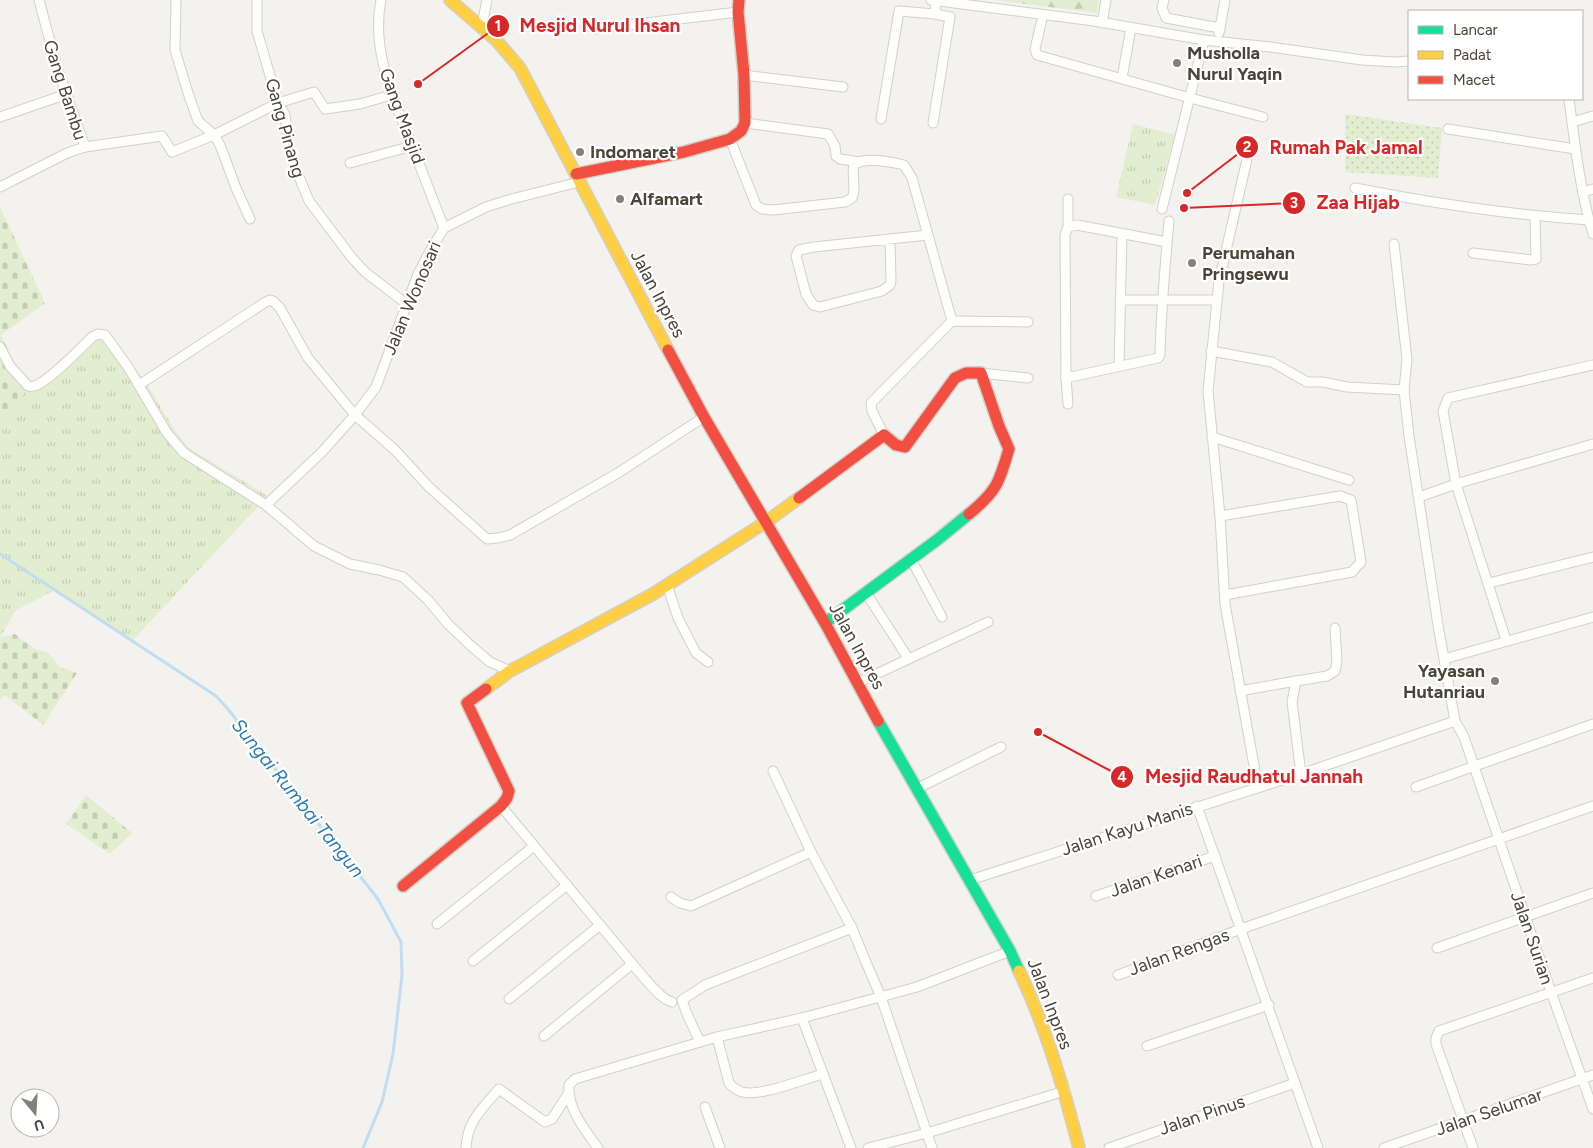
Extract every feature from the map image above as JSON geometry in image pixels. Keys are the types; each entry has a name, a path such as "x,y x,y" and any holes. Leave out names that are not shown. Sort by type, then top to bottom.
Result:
{"street":[{"name":"Gang Bambu","path":"0,187 67,153 85,147 47,34 39,0"},
{"path":"176,0 175,50 177,59 198,121 214,135 220,145 250,219"},
{"name":"Gang Pinang","path":"257,0 257,31 278,103 285,116 290,155 309,201 352,258 365,272 408,304"},
{"name":"Gang Masjid","path":"381,0 379,8 380,53 391,94 444,228"},
{"name":"Jalan Inpres","path":"450,0 482,25 506,48 520,68 704,417 825,623 857,683 1010,951 1030,993 1064,1091 1079,1148"},
{"path":"482,25 487,0"},
{"path":"930,0 984,3 1204,40 1362,60 1408,61"},
{"path":"1102,23 1106,0"},
{"path":"1164,0 1162,8 1166,18 1220,28"},
{"path":"1217,41 1225,0"},
{"path":"935,14 936,1"},
{"path":"578,178 730,139 741,131 745,123 739,6 595,29"},
{"path":"881,119 899,11 950,17 933,123"},
{"path":"1043,14 1035,49 1037,55 1263,117"},
{"path":"1122,78 1131,28"},
{"path":"1162,209 1204,40"},
{"path":"744,75 843,87"},
{"path":"85,147 162,136 172,152 214,135 278,103 314,92 324,109 360,104 391,94"},
{"path":"0,117 67,94"},
{"path":"1569,100 1575,149 1593,234"},
{"path":"1572,122 1593,116"},
{"path":"745,123 828,134 835,146 836,156 840,159 904,165 912,178 952,321"},
{"path":"1448,129 1575,149"},
{"path":"730,139 756,205 762,209 774,210 850,200 854,194 854,164 860,162"},
{"path":"350,162 412,146"},
{"path":"1248,155 1219,280 1208,391 1220,516 1225,595 1258,788"},
{"name":"Jalan Wonosari","path":"266,505 322,452 355,415 376,387 422,266 444,228 486,207 578,178"},
{"path":"1355,188 1418,200 1535,217 1589,220"},
{"path":"1583,192 1593,190"},
{"path":"1068,200 1066,235 1066,378 1068,404"},
{"path":"1473,253 1536,259 1535,217"},
{"path":"1066,378 1158,358 1160,355 1162,300 1169,221"},
{"path":"1068,226 1077,225 1167,242"},
{"path":"1119,366 1122,234"},
{"path":"890,239 891,281 886,288 882,291 820,307 813,305 806,294 796,256 799,250 890,239 928,235"},
{"name":"Jalan Surian","path":"1394,244 1406,359 1404,390 1409,436 1455,721 1464,736 1525,918 1593,1109"},
{"path":"139,385 270,300 280,308 308,358 355,415 395,450 429,487 487,539 510,535 618,473 704,417"},
{"path":"1120,300 1216,300"},
{"path":"1028,322 952,321 871,403 872,411 884,435 900,448 905,447 956,378 966,372 1028,378"},
{"path":"0,347 10,366 28,386 32,387 38,385 92,337 98,334 105,335 128,367 167,433 184,454 266,505 314,546 350,564 402,577 428,600 448,624 470,645 490,662 510,671"},
{"path":"1212,351 1272,362 1307,382 1323,382 1347,387 1404,390"},
{"path":"1506,640 1456,484 1443,410 1448,398 1593,365"},
{"path":"825,623 937,540 987,499 999,482 1009,449 981,373"},
{"path":"403,886 501,806 507,798 508,791 467,703 510,671 667,585 766,522 884,435"},
{"path":"1212,437 1349,480"},
{"path":"1419,497 1456,484 1593,444"},
{"path":"1220,516 1340,496 1351,500 1361,562 1352,572 1225,595"},
{"path":"1489,583 1593,557"},
{"path":"911,559 942,617"},
{"path":"667,585 678,618 696,653 708,662"},
{"path":"866,593 908,658"},
{"path":"1444,659 1593,617"},
{"path":"857,683 988,622"},
{"path":"1240,691 1327,676 1335,671 1337,662 1335,628"},
{"path":"1296,682 1292,702 1301,774"},
{"name":"Jalan Kayu Manis","path":"970,880 1301,774 1455,721"},
{"path":"1416,787 1593,724"},
{"path":"918,788 1001,747"},
{"path":"773,771 811,852 852,928 881,998 932,1148"},
{"path":"501,806 632,964 661,996 667,1001 672,1002"},
{"path":"1197,806 1318,1148"},
{"name":"Jalan Rengas","path":"1118,975 1241,929 1593,806"},
{"path":"437,924 534,846"},
{"path":"671,897 691,906 811,852"},
{"name":"Jalan Kenari","path":"1096,896 1215,856"},
{"path":"473,961 567,885"},
{"path":"1437,948 1593,893"},
{"path":"509,999 600,925"},
{"path":"700,1042 682,1000 705,986 852,928"},
{"path":"598,1148 582,1126 568,1094 569,1084 575,1079 717,1037 881,998 917,987 1010,951"},
{"path":"544,1036 632,964"},
{"path":"1473,1148 1436,1044 1439,1032 1593,978"},
{"path":"1147,1046 1268,1005"},
{"path":"802,1018 851,1148"},
{"path":"717,1037 729,1082 732,1087 743,1092 762,1092 823,1074"},
{"name":"Jalan Selumar","path":"1384,1148 1593,1075"},
{"name":"Jalan Pinus","path":"1109,1148 1295,1082"},
{"path":"466,1148 467,1134 473,1120 499,1089 545,1122 552,1119 568,1094"},
{"path":"868,1148 1064,1091"},
{"path":"705,1107 720,1148"}],"green space":[{"path":"995,0 1099,0 1097,13"},
{"path":"1345,114 1442,128 1438,178 1345,172"},
{"path":"1133,124 1175,135 1155,205 1116,197"},
{"path":"0,207 45,303 1,335 15,365 32,385 0,418"},
{"path":"107,334 146,382 175,431 189,448 268,496 132,641 55,590 15,611 0,638 0,418 32,385 39,382 92,335"},
{"path":"15,634 37,650 47,652 60,667 77,673 43,725 5,695 0,700 0,638"},
{"path":"86,795 132,833 110,854 66,824"}],"waterway":[{"name":"Sungai Rumbai Tangun","path":"0,554 216,696 378,899 401,942 402,975 393,1054 382,1102 363,1148"}],"traffic: fast":[{"path":"825,623 969,514"},
{"path":"878,721 1010,951 1019,971"}],"traffic: slow":[{"path":"450,0 496,40 520,68 668,350"},
{"path":"486,689 510,671 653,594 766,522 799,498"},
{"path":"1019,971 1038,1014 1054,1058 1079,1148"}],"traffic: jam":[{"path":"576,174 684,152 730,139 741,131 745,123 744,75 738,12 739,0"},
{"path":"668,350 704,417 825,623 878,721"},
{"path":"799,498 884,435 896,445 905,447 955,378 966,373 981,373 1009,449 996,486 986,499 969,514"},
{"path":"403,886 501,806 507,798 509,791 467,703 486,689"}],"place":[{"name":"Musholla Nurul Yaqin","path":"1177,63"},
{"name":"Mesjid Nurul Ihsan","path":"418,84"},
{"name":"Indomaret","path":"580,152"},
{"name":"Rumah Pak Jamal","path":"1187,193"},
{"name":"Alfamart","path":"620,199"},
{"name":"Zaa Hijab","path":"1184,208"},
{"name":"Perumahan Pringsewu","path":"1192,263"},
{"name":"Yayasan Hutanriau","path":"1495,681"},
{"name":"Mesjid Raudhatul Jannah","path":"1038,732"}]}
